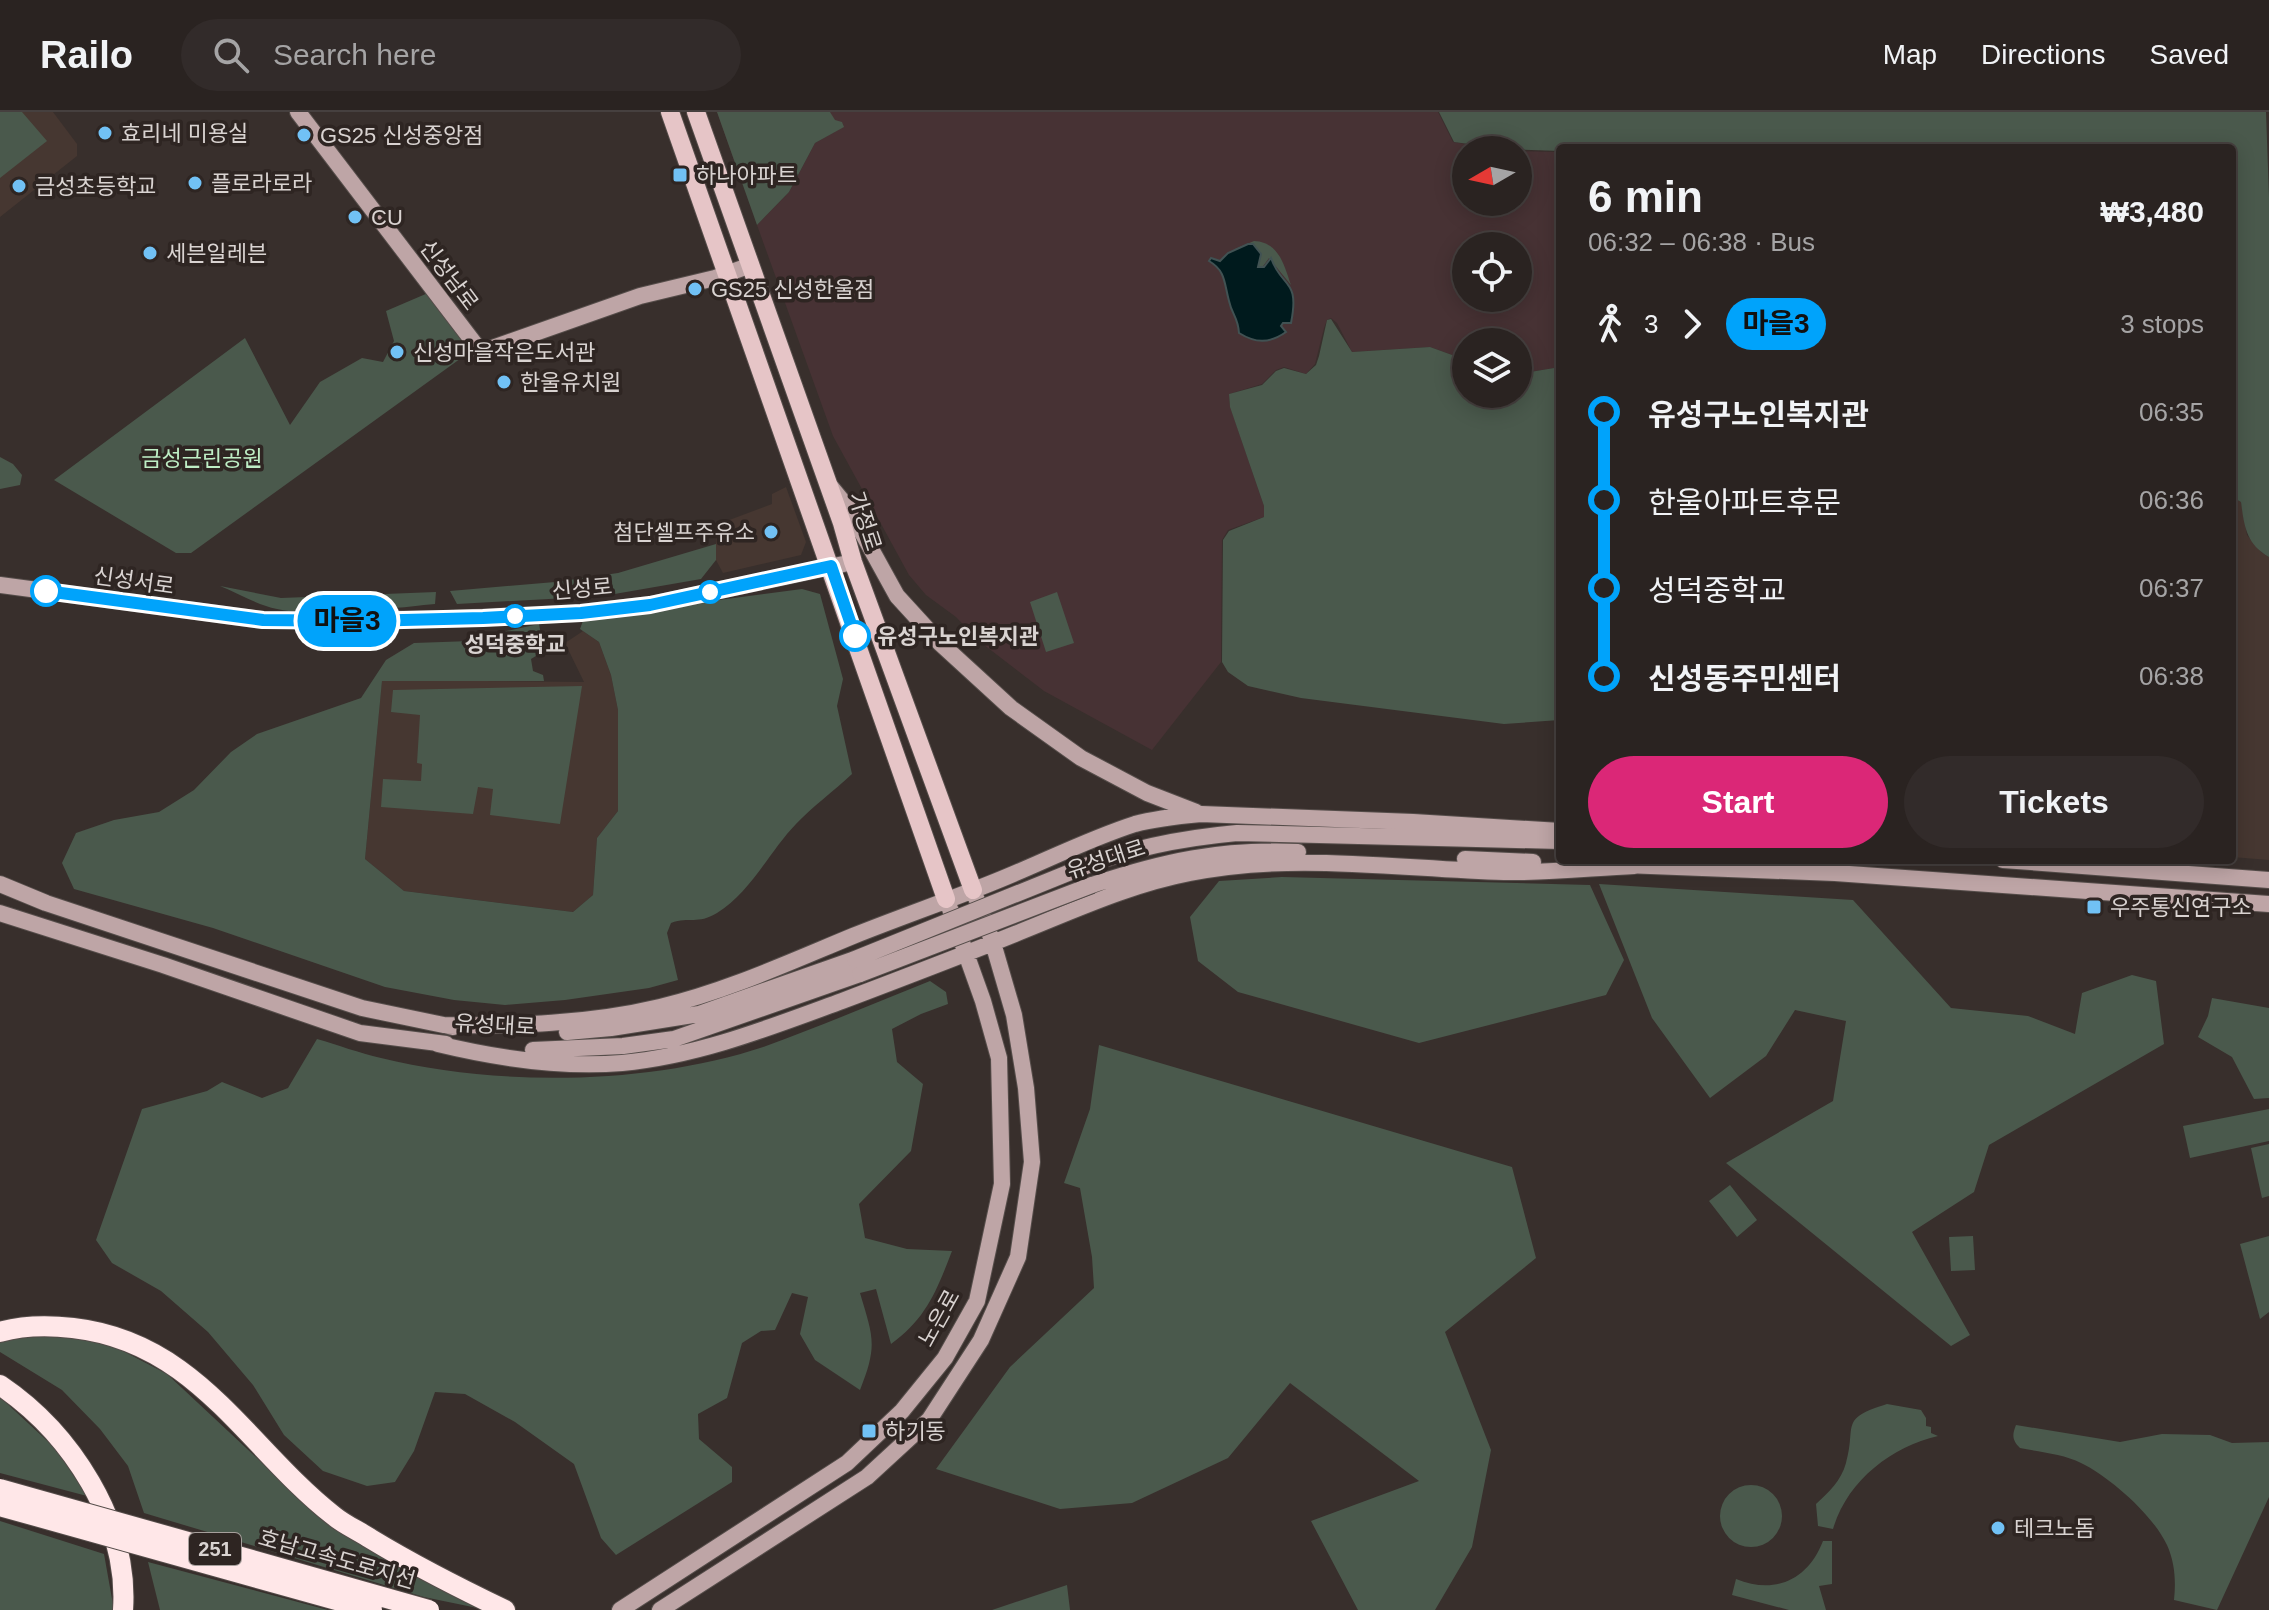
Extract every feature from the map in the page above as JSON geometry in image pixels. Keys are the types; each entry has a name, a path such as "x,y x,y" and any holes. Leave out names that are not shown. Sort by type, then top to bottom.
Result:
{"highway":[{"path":"3,1331 46,1325 93,1330 139,1346 188,1374 294,1480 336,1517 447,1582 505,1610"},
{"path":"0,1385 54,1432 92,1485 118,1552 124,1591 123,1610"},
{"name":"호남고속도로지선","path":"0,1489 429,1610"},
{"name":"호남고속도로지선","path":"0,1506 372,1610"}],"main road":[{"name":"신성남로","path":"298,112 481,352 640,296 727,274"},
{"path":"670,112 946,899"},
{"name":"가정로","path":"696,112 853,562 993,943"},
{"path":"727,274 751,265"},
{"path":"827,482 849,509 897,596 940,643 1011,708 1081,758 1147,793 1201,814"},
{"name":"신성로","path":"263,620 364,621 581,613 650,605 853,562"},
{"name":"신성서로","path":"0,585 263,620"},
{"path":"443,1025 506,1026 568,1022 659,1007 728,987 1137,824 1169,817 1201,814 1556,831"},
{"name":"유성대로","path":"0,913 360,1033 438,1044 574,1050 674,1039 858,966 1083,867 1146,846 1237,833 1556,841"},
{"name":"유성대로","path":"0,884 46,903 362,1008 500,1035 611,1028 699,1014 858,966 1171,861 1258,851 1556,863"},
{"path":"438,1044 521,1059 622,1063 689,1051 750,1035 993,943 1127,888 1189,873 1260,863 1507,872 1634,866"},
{"name":"유성대로","path":"1584,864 1835,873 2269,904"},
{"path":"2056,864 2269,880"},
{"name":"노은로","path":"620,1610 847,1463 902,1411 945,1358 977,1301 1002,1184 999,1058 967,953 946,899"},
{"name":"노은로","path":"660,1610 867,1477 929,1420 981,1340 1018,1257 1032,1162 1026,1088 1014,1015 993,943"}],"shaded area":[{"name":"금성초등학교","path":"0,112 53,112 77,144 77,156 0,217"},
{"path":"717,112 1438,112 1452,140 1452,216 1532,216 1532,151 1556,152 1556,368 1532,372 1532,328 1452,328 1452,355 1430,347 1352,352 1337,323 1331,318 1324,328 1315,364 1306,374 1284,367 1276,370 1262,384 1229,394 1230,406 1264,506 1264,517 1228,530 1222,540 1221,662 1152,750 1044,691 926,595 909,575 833,436 757,225 789,192 815,143 843,127 842,122 734,160"},
{"path":"786,487 806,542 801,555 723,573 716,560 716,525 772,504 772,494"},
{"path":"2236,499 2241,502 2247,535 2269,557 2269,860 2236,857"},
{"name":"성덕중학교","path":"583,631 599,642 611,675 618,710 618,811 597,838 593,895 573,912 404,891 365,859 382,680 584,682 565,643"}],"green space":[{"path":"0,112 22,112 47,141 0,178"},
{"path":"717,112 830,112 844,127 815,143 789,192 757,225"},
{"path":"1439,112 2266,112 2269,197 2269,557 2251,540 2241,502 2236,499 2236,144 1556,144 1556,151 1532,150 1532,136 1452,138"},
{"path":"1254,241 1275,250 1291,285 1269,258 1261,269 1241,249 1235,249"},
{"name":"금성근린공원","path":"428,293 465,344 464,356 191,553 176,553 54,480 245,338 290,425 320,382 362,358 383,362 394,341 386,311"},
{"path":"1331,319 1352,352 1430,347 1452,355 1452,408 1532,408 1532,372 1556,368 1556,720 1504,724 1301,698 1248,686 1228,672 1222,662 1223,540 1229,531 1264,517 1264,506 1230,407 1229,394 1262,385 1276,371 1284,368 1306,374 1316,365 1327,320"},
{"path":"0,457 13,464 22,475 20,485 0,489"},
{"path":"716,544 716,560 701,579 603,596 457,604 450,591 618,573"},
{"path":"220,586 281,598 436,592 435,604 325,613 266,606"},
{"path":"802,589 820,594 843,679 837,706 852,774 796,824 750,883 729,904 704,919 671,923 667,933 678,980 649,988 505,1005 454,1000 385,987 213,928 74,889 62,863 76,833 114,820 159,812 194,790 231,752 257,734 361,698 386,660 414,643 471,641 539,624 544,651 531,659 533,671 543,675 544,681 382,681 365,859 404,891 573,912 593,895 597,838 618,811 618,710 611,675 599,642 580,629 584,618"},
{"path":"1057,592 1074,643 1046,652 1030,602"},
{"path":"582,686 560,824 490,815 493,789 478,787 473,814 381,807 383,779 421,781 422,764 417,763 420,715 391,712 393,690"},
{"path":"1282,877 1590,885 1624,960 1606,995 1419,1043 1238,992 1198,961 1190,917 1219,881"},
{"path":"1599,884 1853,900 1951,1008 2028,1016 2075,1034 2082,993 2132,975 2156,981 2164,1044 1989,1145 1974,1192 1912,1232 1970,1335 1951,1346 1726,1163 1833,1101 1846,1021 1795,1010 1766,1056 1710,1098 1652,1018"},
{"path":"930,981 946,992 948,1004 892,1029 897,1062 923,1084 911,1151 859,1204 865,1238 907,1249 952,1251 929,1303 913,1324 891,1344 876,1289 860,1293 872,1341 860,1390 815,1360 800,1334 808,1297 792,1293 775,1330 761,1331 742,1343 727,1398 698,1414 699,1439 732,1467 732,1482 616,1555 601,1538 574,1464 515,1422 465,1394 435,1392 414,1451 395,1482 367,1486 323,1471 284,1435 253,1385 208,1332 161,1291 112,1263 96,1240 142,1109 207,1091 222,1082 262,1098 288,1088 317,1039 381,1058 475,1074 574,1078 624,1075 721,1059 766,1046"},
{"path":"2212,998 2269,1008 2269,1098 2254,1099 2232,1057 2198,1037"},
{"path":"1099,1045 1512,1167 1536,1258 1445,1332 1491,1450 1472,1547 1435,1610 1358,1610 1311,1521 1419,1481 1290,1383 1228,1458 1132,1503 1060,1509 936,1469 1010,1367 1094,1288 1080,1188 1064,1183 1090,1109"},
{"path":"2269,1109 2269,1141 2190,1158 2183,1126"},
{"path":"2269,1144 2269,1196 2262,1198 2251,1148"},
{"path":"1730,1185 1757,1220 1737,1237 1709,1201"},
{"path":"1973,1236 1975,1270 1951,1271 1949,1237"},
{"path":"2269,1236 2269,1312 2260,1319 2240,1244"},
{"path":"33,1332 102,1340 167,1374 306,1504 362,1545 446,1592 487,1610 424,1597 144,1513 128,1466 100,1429 62,1390 0,1352 0,1341"},
{"path":"0,1397 56,1449 87,1496 0,1473"},
{"path":"1887,1404 1921,1410 1926,1426 1931,1427 1931,1433 1938,1436 1904,1448 1873,1469 1849,1496 1833,1529 1818,1526 1816,1504 1834,1486 1844,1469 1855,1419"},
{"path":"2016,1425 2120,1442 2162,1434 2210,1435 2232,1443 2269,1442 2269,1497 2217,1610 2174,1600 2174,1572 2167,1545 2152,1522 2130,1498 2081,1463 2059,1455 2020,1448 2014,1437"},
{"path":"1751,1485 1763,1487 1773,1494 1780,1504 1780,1528 1773,1538 1763,1545 1751,1547 1739,1545 1729,1538 1722,1528 1720,1516 1722,1504 1729,1494 1739,1487"},
{"path":"0,1521 104,1554 114,1610 0,1610"},
{"path":"1823,1541 1832,1541 1832,1584 1819,1586 1826,1610 1789,1610 1732,1595 1736,1579 1764,1585 1788,1581 1809,1566"},
{"path":"148,1562 328,1610 160,1610"},
{"path":"1067,1585 1070,1610 992,1610"}],"water":[{"path":"1253,244 1261,254 1258,267 1264,267 1271,258 1292,291 1291,323 1283,323 1281,326 1286,332 1268,340 1251,339 1239,333 1224,278 1209,261 1211,258 1220,261 1228,253"}],"bus line":[{"name":"마을3","path":"46,591 263,620 483,618 581,613 650,605 831,566 855,636"}],"place":[{"name":"효리네 미용실","path":"105,133"},
{"name":"GS25 신성중앙점","path":"304,135"},
{"name":"하나아파트","path":"680,175"},
{"name":"플로라로라","path":"195,183"},
{"name":"금성초등학교","path":"19,186"},
{"name":"CU","path":"355,217"},
{"name":"세븐일레븐","path":"150,253"},
{"name":"GS25 신성한울점","path":"695,289"},
{"name":"신성마을작은도서관","path":"397,352"},
{"name":"한울유치원","path":"504,382"},
{"name":"첨단셀프주유소","path":"771,532"},
{"name":"성덕중학교","path":"515,616"},
{"name":"유성구노인복지관","path":"855,636"},
{"name":"우주통신연구소","path":"2094,907"},
{"name":"하기동","path":"869,1431"},
{"name":"테크노돔","path":"1998,1528"}]}
